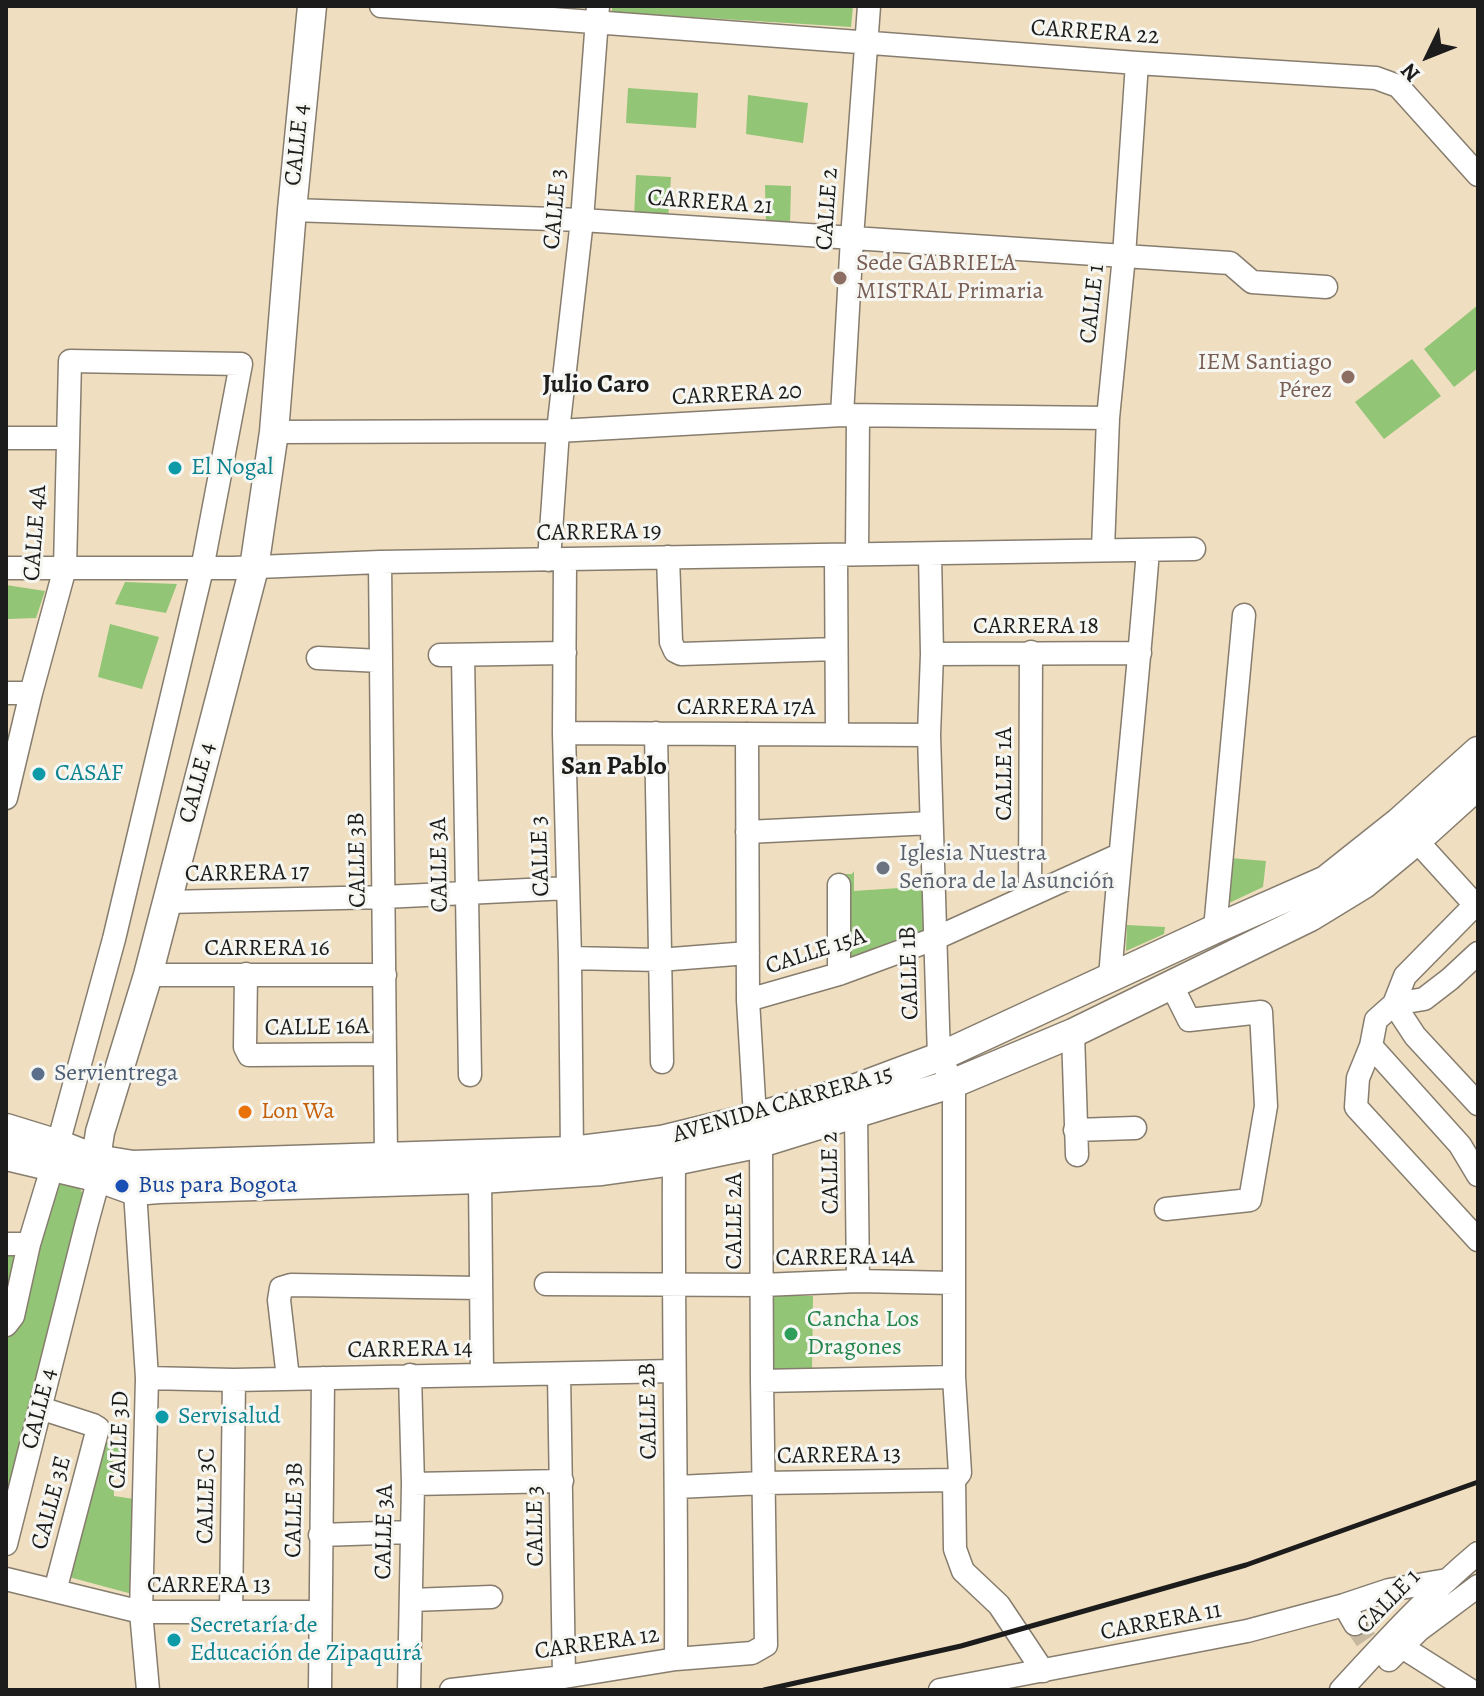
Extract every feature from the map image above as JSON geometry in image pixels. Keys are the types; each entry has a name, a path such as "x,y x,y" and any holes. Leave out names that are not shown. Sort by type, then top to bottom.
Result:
{"main road":[{"name":"CALLE 4","path":"98,1169 100,1132 148,975 254,568 274,432 312,6"},
{"name":"AVENIDA CARRERA 15","path":"98,1169 133,1165 572,1151 758,1130 856,1113 954,1083 1073,1033 1310,917 1364,884 1478,751"},
{"name":"AVENIDA CARRERA 15","path":"6,1128 55,1156 98,1169 135,1191 480,1179 602,1171 674,1161 939,1057 1326,880 1478,785"},
{"name":"AVENIDA CARRERA 15","path":"6,1156 55,1156"}],"street":[{"name":"CARRERA 22","path":"381,6 597,14 867,42 1376,78 1398,86 1478,175"},
{"name":"CALLE 2","path":"837,734 836,649 846,555 852,238 869,6"},
{"name":"CALLE 3","path":"572,1151 565,653 557,560 558,431 582,220 597,14"},
{"name":"CALLE 1","path":"1103,549 1108,418 1124,256 1137,63"},
{"name":"CARRERA 21","path":"292,210 582,220 1230,263 1252,282 1326,287"},
{"name":"CALLE 4A","path":"6,798 65,568 70,361 241,364 202,569"},
{"name":"CARRERA 20","path":"274,432 558,431 850,416 1108,418"},
{"path":"6,438 68,438"},
{"name":"CARRERA 19","path":"6,568 202,569 380,562 1194,549"},
{"path":"1110,978 1148,550"},
{"name":"CALLE 1B","path":"930,554 932,654 929,735 939,1057 954,1083 954,1377 960,1473 954,1480 955,1549 963,1571 999,1605 1043,1671"},
{"path":"668,557 671,642 675,651 681,654 836,649"},
{"name":"CALLE 3B","path":"380,562 386,1157"},
{"path":"6,1325 13,1316 17,1244 55,1156 114,939 202,569"},
{"path":"1215,929 1244,615"},
{"name":"CALLE 1A","path":"1030,895 1031,652"},
{"path":"440,655 565,653"},
{"name":"CARRERA 18","path":"932,654 1140,653"},
{"name":"CALLE 3A","path":"463,655 470,1075"},
{"path":"318,658 381,661"},
{"path":"6,693 31,693"},
{"name":"CARRERA 17A","path":"564,733 929,735"},
{"path":"656,733 662,1062"},
{"name":"CALLE 2A","path":"747,734 748,1000 758,1130 766,1645 752,1653"},
{"path":"747,832 931,823"},
{"path":"1408,831 1477,906 1405,976 1394,1004 1376,1020 1371,1046 1358,1078 1356,1107 1478,1240"},
{"name":"CALLE 15A","path":"748,1000 839,974 934,939 1119,855"},
{"path":"839,885 839,974"},
{"name":"CARRERA 17","path":"167,902 384,897 568,888"},
{"path":"570,958 659,960 748,953"},
{"path":"1394,1004 1424,999 1478,953"},
{"name":"CALLE 16A","path":"246,974 245,1047 249,1055 385,1054"},
{"name":"CARRERA 16","path":"148,975 385,975"},
{"path":"1405,976 1424,999"},
{"path":"1166,1209 1250,1200 1266,1106 1261,1012 1189,1020 1171,984"},
{"path":"1394,1004 1415,1036 1478,1104"},
{"path":"1073,1033 1077,1155"},
{"path":"1371,1046 1475,1165"},
{"name":"CALLE 2","path":"856,1113 858,1281"},
{"path":"1075,1130 1135,1128"},
{"name":"CALLE 2B","path":"674,1161 676,1659"},
{"name":"CALLE 4","path":"6,1544 98,1169"},
{"path":"480,1179 482,1374"},
{"name":"CALLE 3D","path":"135,1191 147,1378 141,1612 148,1690"},
{"name":"CARRERA 14A","path":"546,1284 954,1283"},
{"path":"288,1378 279,1300 281,1288 291,1285 480,1288"},
{"name":"CARRERA 14","path":"147,1378 234,1380 674,1371"},
{"name":"CALLE 3","path":"559,1374 564,1677"},
{"name":"CALLE 3A","path":"409,1690 413,1484 410,1375"},
{"path":"762,1381 954,1377"},
{"name":"CALLE 3B","path":"320,1690 323,1378"},
{"name":"CALLE 3C","path":"231,1613 234,1380"},
{"name":"CALLE 3E","path":"40,1408 98,1428 55,1591"},
{"name":"CARRERA 13","path":"677,1487 954,1480"},
{"path":"413,1484 562,1481"},
{"path":"320,1535 411,1532"},
{"name":"CALLE 1","path":"1416,1621 1447,1580 1478,1553"},
{"name":"CARRERA 13","path":"6,1579 141,1612 320,1612"},
{"name":"CARRERA 11","path":"940,1690 1019,1683 1043,1671 1247,1631 1372,1634 1389,1590 1447,1580"},
{"name":"CALLE 1","path":"1341,1690 1372,1634 1416,1621 1455,1603 1478,1586"},
{"path":"1389,1590 1403,1597 1416,1621"},
{"path":"411,1600 491,1597"},
{"name":"CALLE 1","path":"1361,1690 1372,1634"},
{"path":"1372,1634 1470,1690"},
{"name":"CARRERA 12","path":"451,1690 564,1677 676,1659 752,1653"}],"green space":[{"path":"612,6 853,6 851,27 612,12"},
{"path":"628,88 698,93 696,128 626,123"},
{"path":"748,95 808,103 803,143 746,134"},
{"path":"636,175 671,177 668,220 634,217"},
{"path":"765,185 791,186 790,225 766,224"},
{"path":"1478,305 1478,368 1454,387 1424,349"},
{"path":"1412,359 1441,396 1384,439 1355,402"},
{"path":"125,582 177,584 166,613 115,604"},
{"path":"6,585 45,591 36,618 6,621"},
{"path":"110,624 159,637 142,689 98,677"},
{"path":"1230,858 1266,861 1263,887 1227,904"},
{"path":"854,871 854,891 929,886 929,930 843,962 838,874 852,874"},
{"path":"1127,925 1165,927 1164,934 1126,951"},
{"path":"54,1174 78,1185 86,1200 6,1503 6,1250 35,1248"},
{"name":"Cancha Los Dragones","path":"767,1296 813,1296 812,1371 771,1371"},
{"path":"96,1441 123,1444 120,1452 113,1453 114,1496 134,1499 132,1594 69,1577"}],"tunnel":[{"path":"1355,1624 1366,1640"}],"railway":[{"path":"764,1690 961,1646 1246,1565 1478,1482"}],"place":[{"name":"Sede GABRIELA MISTRAL Primaria","path":"840,278"},
{"name":"IEM Santiago Pérez","path":"1348,377"},
{"name":"El Nogal","path":"175,468"},
{"name":"CASAF","path":"39,774"},
{"name":"Iglesia Nuestra Señora de la Asunción","path":"883,868"},
{"name":"Servientrega","path":"38,1074"},
{"name":"Lon Wa","path":"245,1112"},
{"name":"Bus para Bogota","path":"122,1186"},
{"name":"Cancha Los Dragones","path":"791,1334"},
{"name":"Servisalud","path":"162,1417"},
{"name":"Secretaría de Educación de Zipaquirá","path":"174,1640"}],"district":[{"name":"Julio Caro","path":"596,386"},
{"name":"San Pablo","path":"614,768"}]}
